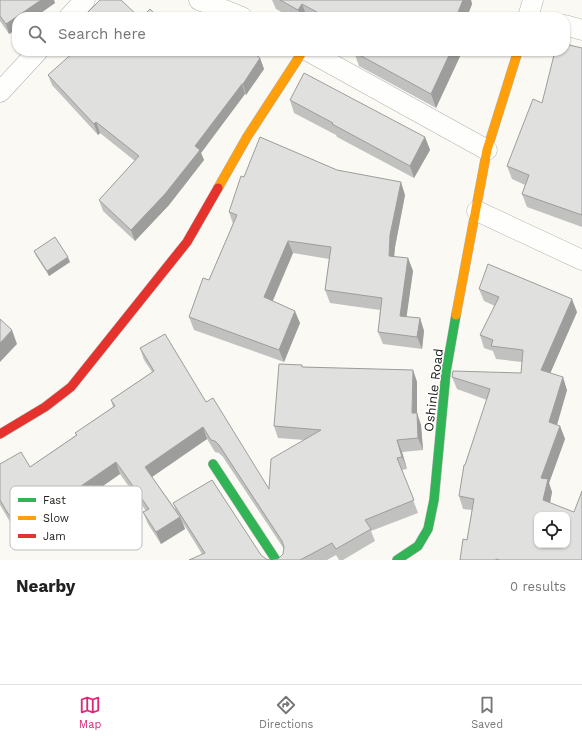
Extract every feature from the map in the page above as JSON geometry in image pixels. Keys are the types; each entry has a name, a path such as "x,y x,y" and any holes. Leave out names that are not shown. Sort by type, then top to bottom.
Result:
{"street":[{"path":"74,12 85,0"},
{"path":"199,0 229,12"},
{"path":"570,26 582,30"},
{"path":"0,92 33,56"},
{"path":"0,434 45,407 71,387 187,242 247,137 300,56"},
{"path":"317,56 487,150"},
{"name":"Oshinle Road","path":"397,560 418,546 428,529 434,500 446,372 477,211 487,150 516,56"},
{"path":"477,211 582,260"},
{"path":"213,464 276,560"}],"building":[{"path":"0,0 41,0 24,12 12,12 12,20 6,24 0,16"},
{"path":"100,0 121,0 134,12 88,12"},
{"path":"280,0 463,0 458,12 317,12 302,4 298,10"},
{"path":"570,45 582,48 582,215 522,194 529,175 507,166 533,99 542,103 554,56 570,56"},
{"path":"69,56 257,56 260,58 243,84 195,146 200,150 165,194 131,230 99,200 139,156 96,122 94,124 48,75"},
{"path":"361,56 449,56 431,94"},
{"path":"304,73 425,137 410,166 290,100"},
{"path":"260,137 337,170 401,182 390,235 389,256 408,258 400,316 420,318 417,337 378,332 382,298 325,290 331,247 288,241 264,297 295,311 279,350 189,317 203,278 209,280 237,215 229,212 241,176 244,177"},
{"path":"55,237 68,257 47,271 34,251"},
{"path":"488,264 572,299 541,370 563,377 549,422 560,426 541,478 548,479 543,500 574,512 582,491 582,560 460,560 463,539 467,540 474,499 459,496 464,465 490,389 452,377 453,371 521,373 523,350 491,346 493,340 480,335 499,297 479,289"},
{"path":"0,319 12,330 0,343"},
{"path":"165,334 206,402 213,398 269,489 271,459 321,430 274,426 279,364 302,365 302,367 413,370 412,413 417,413 418,438 397,440 402,457 397,458 414,500 365,520 371,529 336,549 332,543 300,560 273,560 278,559 283,554 284,547 282,541 219,445 215,441 211,440 203,427 145,467 180,517 156,532 143,512 149,509 142,499 142,486 133,486 116,462 81,486 10,486 10,517 0,500 0,464 21,452 30,467 77,435 75,433 115,406 111,400 154,371 140,348"},
{"path":"212,480 261,555 270,560 189,560 205,553 173,503"}],"traffic: fast":[{"path":"397,560 418,546 428,529 434,500 446,372 456,315"},
{"path":"213,464 276,560"}],"traffic: slow":[{"path":"218,188 247,137 300,56"},
{"path":"456,315 487,150 516,56"}],"traffic: jam":[{"path":"0,434 45,407 71,387 187,242 218,188"}]}
